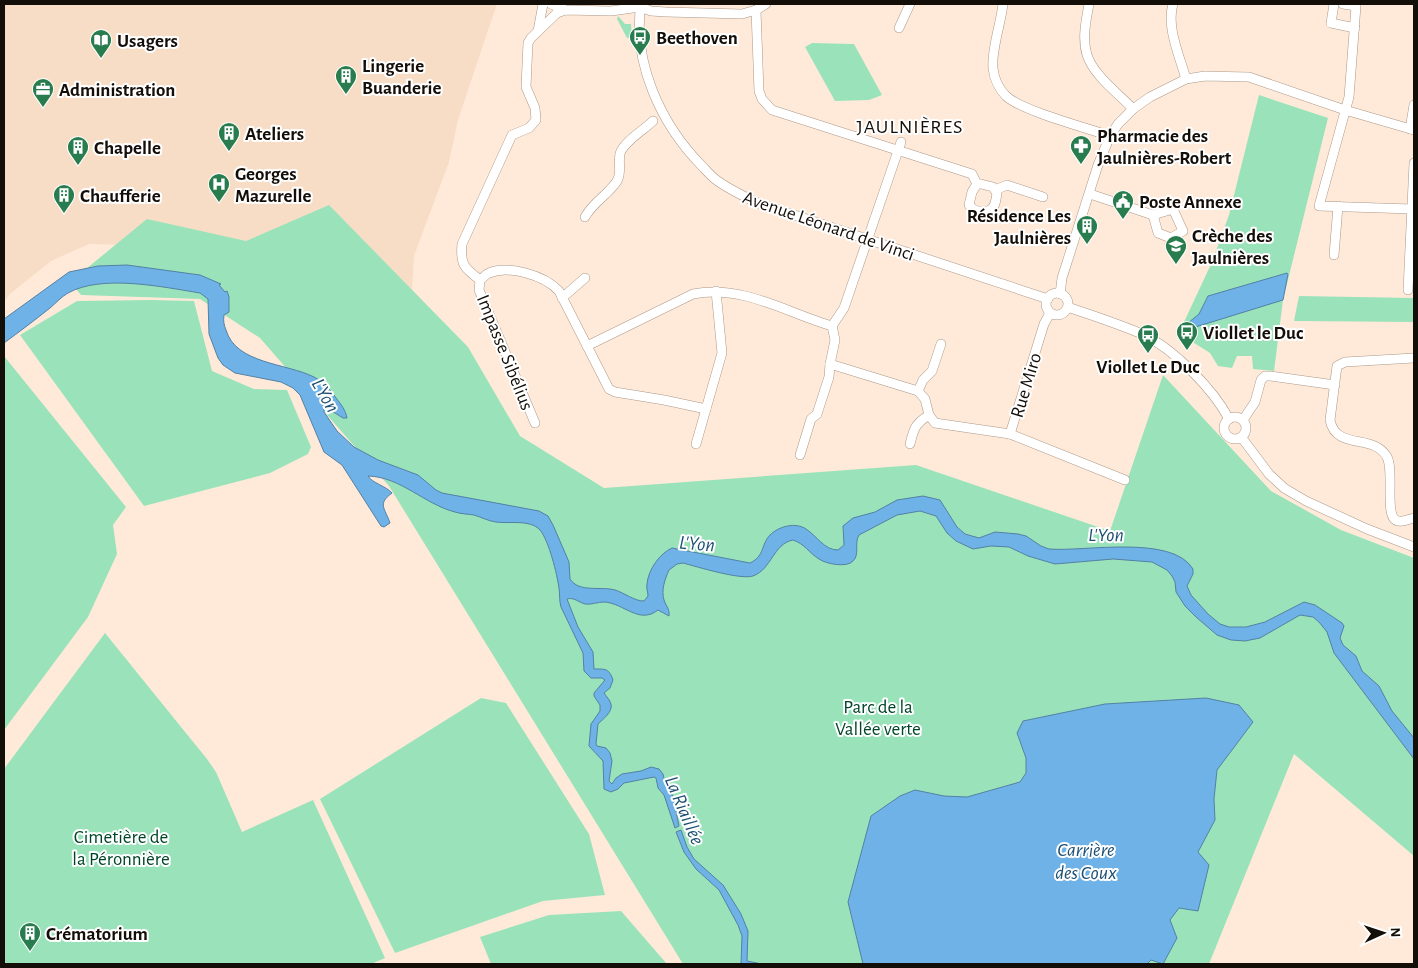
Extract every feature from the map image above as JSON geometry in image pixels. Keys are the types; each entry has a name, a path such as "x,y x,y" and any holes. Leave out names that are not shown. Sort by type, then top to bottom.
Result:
{"street":[{"path":"538,31 543,4"},
{"path":"551,4 565,10"},
{"path":"706,409 662,399 615,392 608,386 600,372 559,290 551,283 533,274 500,271 488,273 480,280 466,269 462,258 462,244 512,135 529,128 536,120 535,108 528,93 526,81 528,43 557,13 565,10 611,11 640,6 651,11 742,14 756,10 766,4"},
{"path":"899,28 910,4"},
{"path":"1003,4 993,65 998,84 1006,96 1028,108 1110,136"},
{"path":"1089,4 1086,40 1087,53 1091,64 1133,109"},
{"path":"1172,4 1173,32 1186,79"},
{"path":"1334,4 1331,23 1355,28"},
{"path":"1342,4 1356,6 1349,97 1319,206 1412,209"},
{"name":"Avenue Léonard de Vinci","path":"640,6 640,41 653,92 663,114 678,137 692,156 713,178 732,191 758,203 1048,299"},
{"path":"756,10 759,90 766,105 780,114 795,117 898,152 972,174 977,184"},
{"path":"1060,294 1062,278 1098,165 1110,136 1118,124 1133,109 1150,97 1186,79 1205,76 1249,77 1345,110 1412,130 1414,105"},
{"path":"585,217 589,210 617,181 620,154 624,147 653,121"},
{"path":"800,455 811,419 817,414 829,377 835,340 832,326 844,308 901,142"},
{"path":"1408,290 1414,163"},
{"path":"977,184 993,187 997,193 992,209 986,212 972,209 969,204 972,192 977,184"},
{"path":"995,190 1008,185 1043,197"},
{"path":"1090,194 1153,215"},
{"path":"1334,256 1338,206"},
{"path":"562,298 585,278"},
{"name":"Impasse Sibélius","path":"480,280 480,290 535,423"},
{"path":"587,346 693,294 716,291 741,294 832,326"},
{"path":"696,444 722,353 716,291"},
{"path":"1055,294 1060,294 1065,297 1068,307 1059,315 1050,312 1046,304 1048,299 1055,294"},
{"path":"1068,307 1146,336 1165,349 1194,371 1229,419"},
{"name":"Rue Miro","path":"929,415 936,423 1010,434 1044,324 1050,312"},
{"path":"918,391 923,380 932,371 941,344"},
{"path":"1414,358 1345,362 1337,366 1330,420 1332,427 1340,436 1380,447 1388,458 1391,476 1390,509 1392,517 1400,522 1414,518"},
{"path":"830,364 918,391 925,399 929,415 914,427 910,444"},
{"path":"1243,420 1255,402 1265,376 1335,385"},
{"path":"1238,417 1243,420 1247,429 1242,438 1232,439 1227,436 1224,426 1229,419 1238,417"},
{"path":"1010,434 1124,480"},
{"path":"1242,438 1269,474 1284,488 1367,529 1414,547"}],"shaded area":[{"name":"Georges Mazurelle","path":"4,4 497,4 458,120 449,162 414,256 411,304 163,246 89,244 51,261 10,294 4,302"}],"green space":[{"path":"618,16 625,24 631,24 632,38 627,38 617,19"},
{"path":"812,43 854,44 882,95 869,100 835,101 805,47"},
{"path":"1259,95 1328,118 1283,300 1274,371 1253,369 1252,356 1237,356 1232,368 1218,366 1210,353 1191,341 1189,329 1184,322 1212,262 1229,215"},
{"name":"Parc de la Vallée verte","path":"329,205 468,347 520,436 604,488 916,465 1110,531 1163,375 1271,491 1341,530 1414,558 1414,856 1294,754 1209,964 683,964 389,486 260,338 200,299 81,295 70,282 147,219 246,241"},
{"path":"1299,296 1414,298 1414,322 1294,321"},
{"path":"77,301 194,301 212,371 254,389 287,390 311,447 308,454 270,473 144,506 20,335"},
{"path":"4,356 126,507 113,525 117,554 88,617 4,730"},
{"name":"Cimetière de la Péronnière","path":"105,633 216,772 242,832 313,800 385,958 371,964 4,964 4,769"},
{"path":"481,698 506,703 589,834 605,895 543,901 395,953 320,799"},
{"path":"621,911 667,964 491,964 480,937 549,915"}],"water":[{"name":"L'Yon","path":"127,265 200,275 221,284 219,285 225,292 227,291 229,297 229,312 224,315 224,321 232,341 240,350 251,356 303,372 324,384 341,405 347,418 343,418 327,408 324,409 324,412 337,431 354,447 378,460 418,475 442,493 539,511 548,516 569,562 570,579 579,586 615,590 637,600 644,601 648,596 648,579 652,568 663,554 672,548 750,563 761,553 770,535 778,529 793,525 806,529 829,548 838,550 844,545 843,526 853,518 875,512 897,500 923,496 940,500 957,527 965,534 979,538 995,532 1018,534 1026,536 1049,549 1147,548 1167,552 1182,558 1193,569 1193,574 1187,586 1191,595 1208,614 1220,624 1229,627 1246,627 1265,622 1304,602 1315,605 1344,626 1340,638 1343,645 1356,656 1362,671 1379,686 1392,711 1414,738 1414,759 1334,653 1327,632 1313,617 1300,615 1260,638 1245,641 1231,640 1217,635 1196,617 1185,606 1176,592 1172,576 1167,570 1152,562 1113,559 1055,564 1028,556 1009,547 991,546 973,549 956,541 947,533 936,516 920,511 897,515 859,535 855,558 846,564 831,564 822,561 793,540 781,546 764,568 753,576 747,577 719,573 683,563 677,564 669,570 663,588 663,596 669,616 658,610 644,615 631,612 611,603 585,604 574,599 567,599 578,627 593,652 594,669 606,670 610,673 613,680 610,688 604,693 610,701 611,710 598,724 596,744 606,748 610,753 612,761 609,781 612,784 622,774 641,771 651,767 659,769 663,774 666,787 673,796 679,826 675,828 664,795 658,788 656,778 624,783 618,789 611,792 604,789 603,761 589,746 591,724 600,711 600,705 594,693 605,680 602,678 591,678 584,671 583,653 561,607 558,582 549,549 543,535 536,527 531,524 493,521 455,512 391,481 368,476 392,493 383,503 390,523 384,527 381,526 342,465 324,452 300,395 293,388 281,382 235,373 223,365 218,358 209,334 208,299 200,293 151,285 115,283 82,287 65,295 4,343 4,319 69,272 98,266"},
{"path":"1287,273 1283,300 1189,329 1188,323 1199,314 1208,296"},
{"name":"Carrière des Coux","path":"1206,698 1239,705 1253,722 1217,770 1214,799 1215,820 1198,852 1209,865 1198,911 1179,908 1170,920 1177,938 1163,964 1151,960 1147,964 863,964 848,902 871,816 900,796 915,790 944,796 967,797 1020,782 1026,773 1026,758 1017,733 1023,721 1105,704"},
{"path":"681,830 694,859 723,885 741,914 748,931 747,961 762,964 741,964 742,936 738,925 719,890 696,869 684,852 676,832"}],"place":[{"name":"Beethoven","path":"640,56"},
{"name":"Usagers","path":"101,59"},
{"name":"Lingerie Buanderie","path":"346,95"},
{"name":"Administration","path":"43,108"},
{"name":"Ateliers","path":"229,152"},
{"name":"Pharmacie des Jaulnières-Robert","path":"1081,165"},
{"name":"Chapelle","path":"78,166"},
{"name":"Georges Mazurelle","path":"219,203"},
{"name":"Chaufferie","path":"64,214"},
{"name":"Poste Annexe","path":"1123,220"},
{"name":"Résidence Les Jaulnières","path":"1087,245"},
{"name":"Crèche des Jaulnières","path":"1176,265"},
{"name":"Viollet le Duc","path":"1187,351"},
{"name":"Viollet Le Duc","path":"1148,354"},
{"name":"Crématorium","path":"30,952"}],"district":[{"name":"JAULNIÈRES","path":"910,126"}],"water label":[{"name":"La Riaillée","path":"685,810"}]}
